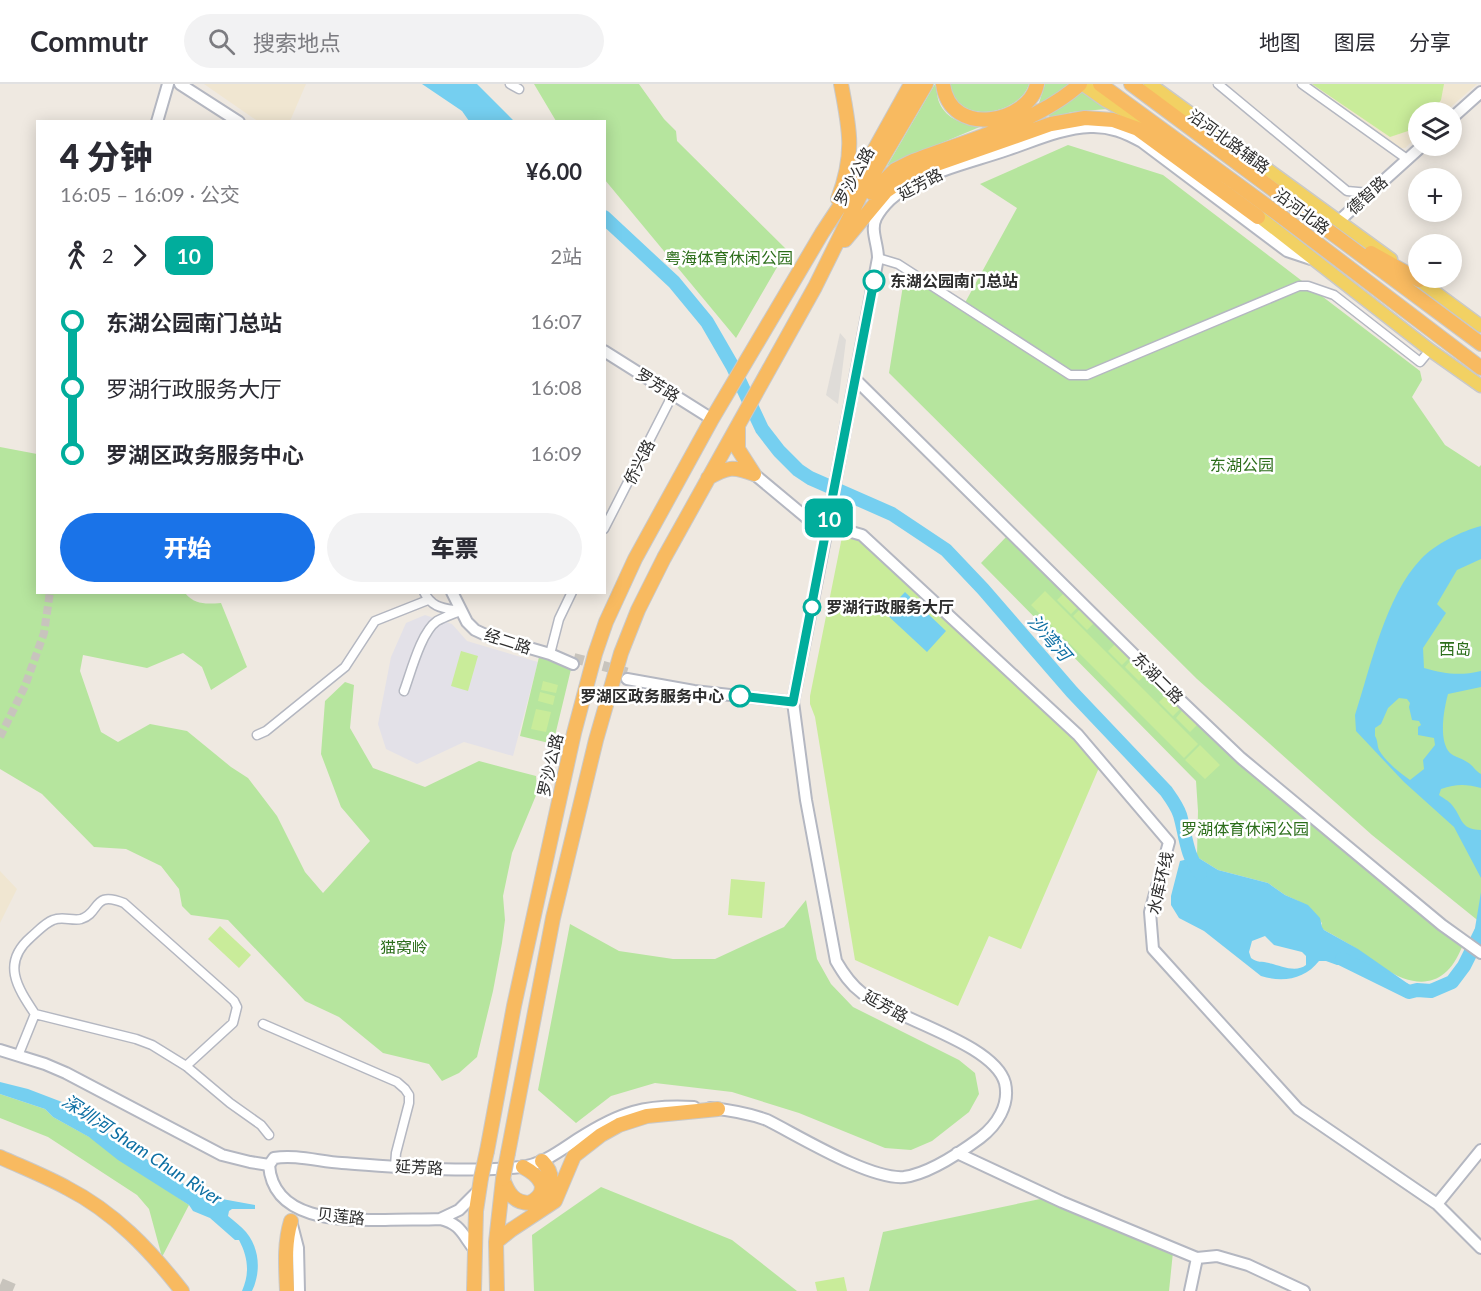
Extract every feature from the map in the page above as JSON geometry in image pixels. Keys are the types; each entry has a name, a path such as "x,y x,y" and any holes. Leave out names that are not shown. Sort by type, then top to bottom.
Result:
{"highway":[{"path":"822,233 842,189 850,160 849,126 841,84"},
{"name":"罗沙公路","path":"480,1184 535,904 574,733 606,622 630,569 747,358 822,233 861,174 911,84"},
{"path":"861,174 918,84"},
{"name":"罗沙公路","path":"738,424 832,255 860,196 926,84"},
{"path":"943,84 945,96 957,112 964,117 981,120 1015,112 1023,107 1034,95 1037,84"},
{"path":"832,255 869,197 885,179 911,162 1036,114 1081,84"},
{"name":"沿河北路","path":"1100,84 1481,368"},
{"name":"沿河北路","path":"1131,84 1148,90 1328,230 1481,344"},
{"path":"1135,84 1148,90"},
{"path":"832,255 886,191 914,172 1052,124 1086,118 1113,120 1138,129 1258,217"},
{"path":"1328,230 1408,274"},
{"path":"738,424 738,449 754,474"},
{"path":"497,1291 496,1242 503,1179 553,918 607,698 638,610 706,479 738,424"},
{"path":"706,479 736,467 754,474"},
{"path":"496,1242 555,1201 574,1156 601,1134 619,1125 647,1116 718,1109"},
{"path":"0,1157 68,1188 103,1210 149,1251 182,1291"},
{"path":"496,1242 507,1224 540,1202 549,1191 550,1172 542,1161"},
{"path":"503,1179 507,1190 519,1202 530,1203 535,1200 542,1188 536,1175 523,1167"},
{"path":"474,1291 474,1249 480,1184"},
{"path":"287,1291 286,1253 291,1221"}],"main road":[{"name":"沿河北路辅路","path":"1081,84 1106,101 1174,138"},
{"path":"1159,84 1189,112"},
{"name":"沿河北路辅路","path":"1148,90 1189,112 1408,272"},
{"name":"沿河北路辅路","path":"1198,156 1258,217 1430,350 1481,386"},
{"name":"沿河北路辅路","path":"1430,288 1481,326"}],"street":[{"path":"158,120 168,84"},
{"path":"180,84 236,120"},
{"path":"510,84 519,89"},
{"path":"1218,84 1347,191 1369,193"},
{"path":"1302,84 1407,159"},
{"path":"1462,109 1481,92"},
{"name":"延芳路","path":"0,1050 66,1073 222,1155 269,1165 274,1158 286,1157 449,1169 523,1167 542,1161 604,1123 638,1109 674,1106 736,1110 767,1120 876,1174 904,1177 920,1173 957,1153 981,1137 994,1126 1002,1115 1006,1098 1005,1083 997,1067 978,1053 879,1004 862,993 846,978 836,961 806,800 793,702 878,258 873,229 875,220 892,198 909,186 935,174 1068,130 1092,126 1114,129 1142,142 1287,251 1316,261"},
{"name":"德智路","path":"1340,220 1410,156"},
{"path":"878,258 898,264 1070,375 1087,375 1299,286 1308,286 1334,296 1420,362 1430,350"},
{"name":"罗芳路","path":"606,352 673,394 715,415"},
{"name":"东湖二路","path":"856,380 1241,758 1454,935 1481,953"},
{"name":"侨兴路","path":"606,525 673,394"},
{"path":"754,474 828,525"},
{"name":"水库环线","path":"828,525 862,535 1078,735 1169,842 1150,912 1153,949 1298,1109 1437,1204 1481,1248"},
{"name":"经二路","path":"453,594 467,622 481,633 574,661"},
{"path":"550,654 559,619 571,594"},
{"path":"257,735 266,731 345,666 375,621 426,596 440,608 460,611"},
{"path":"404,691 431,627 437,621 460,611"},
{"path":"628,676 694,691 793,702"},
{"path":"186,1066 233,1023 237,1007 229,996 124,903 102,900 86,917 78,920 54,920 24,943 18,951 14,961 15,980 35,1014 136,1039 152,1046 186,1066 230,1103 261,1125 269,1135"},
{"path":"18,1056 35,1014"},
{"path":"263,1024 385,1077 405,1089 410,1095 409,1103 396,1153 395,1166"},
{"path":"1437,1204 1481,1150"},
{"path":"957,1153 1062,1202 1197,1258 1217,1256 1238,1262 1304,1291"},
{"name":"贝莲路","path":"269,1165 272,1179 280,1193 290,1203 312,1214 338,1219 440,1219"},
{"path":"440,1219 459,1210 480,1184"},
{"path":"290,1203 291,1221 298,1248 299,1291"},
{"path":"440,1219 457,1226 474,1249"},
{"path":"1190,1291 1197,1258"}],"shaded area":[{"path":"204,84 306,84 290,120 256,120"},
{"path":"1310,84 1477,84 1456,102 1408,102 1408,145 1400,148"},
{"path":"840,333 846,340 838,404 826,395"},
{"path":"425,615 452,624 467,641 538,662 513,756 464,742 417,764 386,749 378,724 391,657 406,623"},
{"path":"0,871 17,889 0,923"}],"green space":[{"name":"粤海体育休闲公园","path":"534,84 639,84 664,119 676,131 677,141 787,250 736,338 606,181 606,120 555,120"},
{"path":"935,84 939,102 947,113 963,123 982,126 887,166"},
{"path":"950,84 1029,84 1014,103 989,112 964,107 955,98"},
{"path":"1045,84 1070,84 1107,109 1072,112 1051,118 1039,103"},
{"path":"1312,84 1444,84 1440,102 1408,102 1408,131 1390,137"},
{"name":"东湖公园","path":"1068,145 1163,175 1420,371 1422,380 1412,397 1445,445 1479,467 1481,465 1481,923 1372,835 1197,679 889,373 905,273 961,310 1017,208 980,184"},
{"name":"猫窝岭","path":"0,447 36,454 36,594 186,594 197,602 221,603 247,667 211,690 202,667 183,653 147,668 83,655 80,671 101,732 118,742 150,724 187,731 248,778 277,816 305,872 323,893 370,841 341,807 321,754 325,701 345,682 354,685 350,728 373,768 425,787 479,761 536,776 537,793 512,853 503,896 505,920 502,943 477,1057 459,1073 442,1081 429,1064 383,1053 339,1017 305,1001 228,920 191,915 182,906 179,889 161,866 126,849 94,847 42,794 0,769"},
{"path":"844,527 865,533 1101,763 1021,949 989,936 958,1006 855,960 815,717 810,704"},
{"name":"罗湖体育休闲公园","path":"1008,535 1235,759 1462,947 1448,970 1430,981 1419,982 1396,975 1324,930 1321,927 1322,923 1298,901 1268,883 1218,870 1197,857 1196,781 981,563"},
{"path":"1045,591 1198,744 1184,758 1031,605"},
{"path":"1064,593 1078,607 1071,614 1057,600"},
{"path":"1080,609 1094,623 1087,630 1073,616"},
{"path":"1115,644 1129,658 1122,665 1108,651"},
{"path":"461,651 478,656 468,691 451,686"},
{"path":"539,657 572,665 553,744 520,736"},
{"path":"1131,660 1146,674 1139,681 1125,667"},
{"path":"543,681 558,685 556,693 541,690"},
{"path":"540,692 555,696 553,705 538,701"},
{"path":"1166,695 1180,709 1173,716 1159,702"},
{"path":"536,709 551,712 546,732 531,729"},
{"path":"1182,711 1197,725 1190,732 1176,718"},
{"path":"1200,745 1220,765 1205,779 1185,760"},
{"path":"731,879 765,882 762,918 728,915"},
{"path":"806,900 817,959 831,984 853,1007 959,1060 975,1073 979,1094 969,1112 932,1141 911,1150 885,1148 799,1113 732,1092 655,1083 611,1096 576,1123 538,1090 570,924 619,951 673,959 715,959 784,927"},
{"path":"220,926 251,955 239,968 208,939"},
{"path":"0,1094 45,1109 53,1117 93,1139 189,1205 162,1257 149,1209 137,1195 48,1137 0,1118"},
{"path":"601,1187 732,1240 797,1291 534,1291 532,1235"},
{"path":"1045,1198 1173,1252 1169,1291 869,1291 883,1232"},
{"path":"844,1277 847,1291 817,1291 815,1282"}],"water":[{"path":"422,84 477,84 513,120 468,120 462,111"},
{"path":"606,215 638,248 606,224"},
{"path":"1481,526 1481,559 1457,570 1437,604 1446,613 1423,648 1424,668 1452,674 1481,671 1481,687 1448,694 1443,733 1450,753 1469,763 1481,774 1481,788 1466,785 1451,786 1441,789 1439,795 1451,804 1465,825 1481,830 1481,878 1454,827 1404,782 1356,731 1355,715 1380,633 1408,575 1434,548","holes":["1399,698 1407,699 1410,703 1412,720 1419,721 1421,725 1418,727 1418,735 1434,738 1435,745 1423,760 1424,769 1410,780 1385,758 1379,750 1375,736 1375,728 1381,724 1388,708"]},
{"path":"905,592 946,631 927,652 885,613"},
{"path":"1197,857 1218,870 1268,883 1285,895 1308,905 1320,918 1324,930 1358,949 1417,990 1395,986 1351,964 1337,965 1326,961 1319,961 1307,972 1293,978 1277,979 1261,976 1204,931 1179,918 1171,905 1171,896 1180,861","holes":["1265,936 1274,945 1302,952 1306,956 1306,965 1288,968 1251,958 1249,952 1252,941"]},
{"path":"1481,892 1481,938 1474,934"},
{"path":"0,1082 28,1089 62,1102 200,1195 255,1205 255,1209 232,1209 228,1216 246,1232 254,1246 258,1268 252,1291 242,1291 247,1265 239,1240 235,1240 210,1218 193,1211 189,1205 118,1160 89,1137 53,1117 45,1109 0,1094"}],"waterway":[{"name":"沙湾河","path":"606,219 674,282 707,322 733,367 762,429 798,470 810,478 892,514 946,550 983,589 1072,692 1166,791 1179,812 1189,852 1200,873"},
{"name":"沙湾河","path":"1342,959 1409,992 1431,991 1452,982 1464,966 1481,932"}],"tunnel":[{"path":"0,737 25,686 44,633 50,594"},
{"path":"574,658 629,673"},
{"path":"0,1285 14,1291"}],"bus line":[{"name":"10","path":"740,696 793,702 874,281"}],"place":[{"name":"东湖公园南门总站","path":"874,281"},
{"name":"罗湖行政服务大厅","path":"812,607"},
{"name":"罗湖区政务服务中心","path":"740,696"}],"park label":[{"name":"西岛","path":"1455,649"}],"water label":[{"name":"深圳河 Sham Chun River","path":"142,1150"}]}
